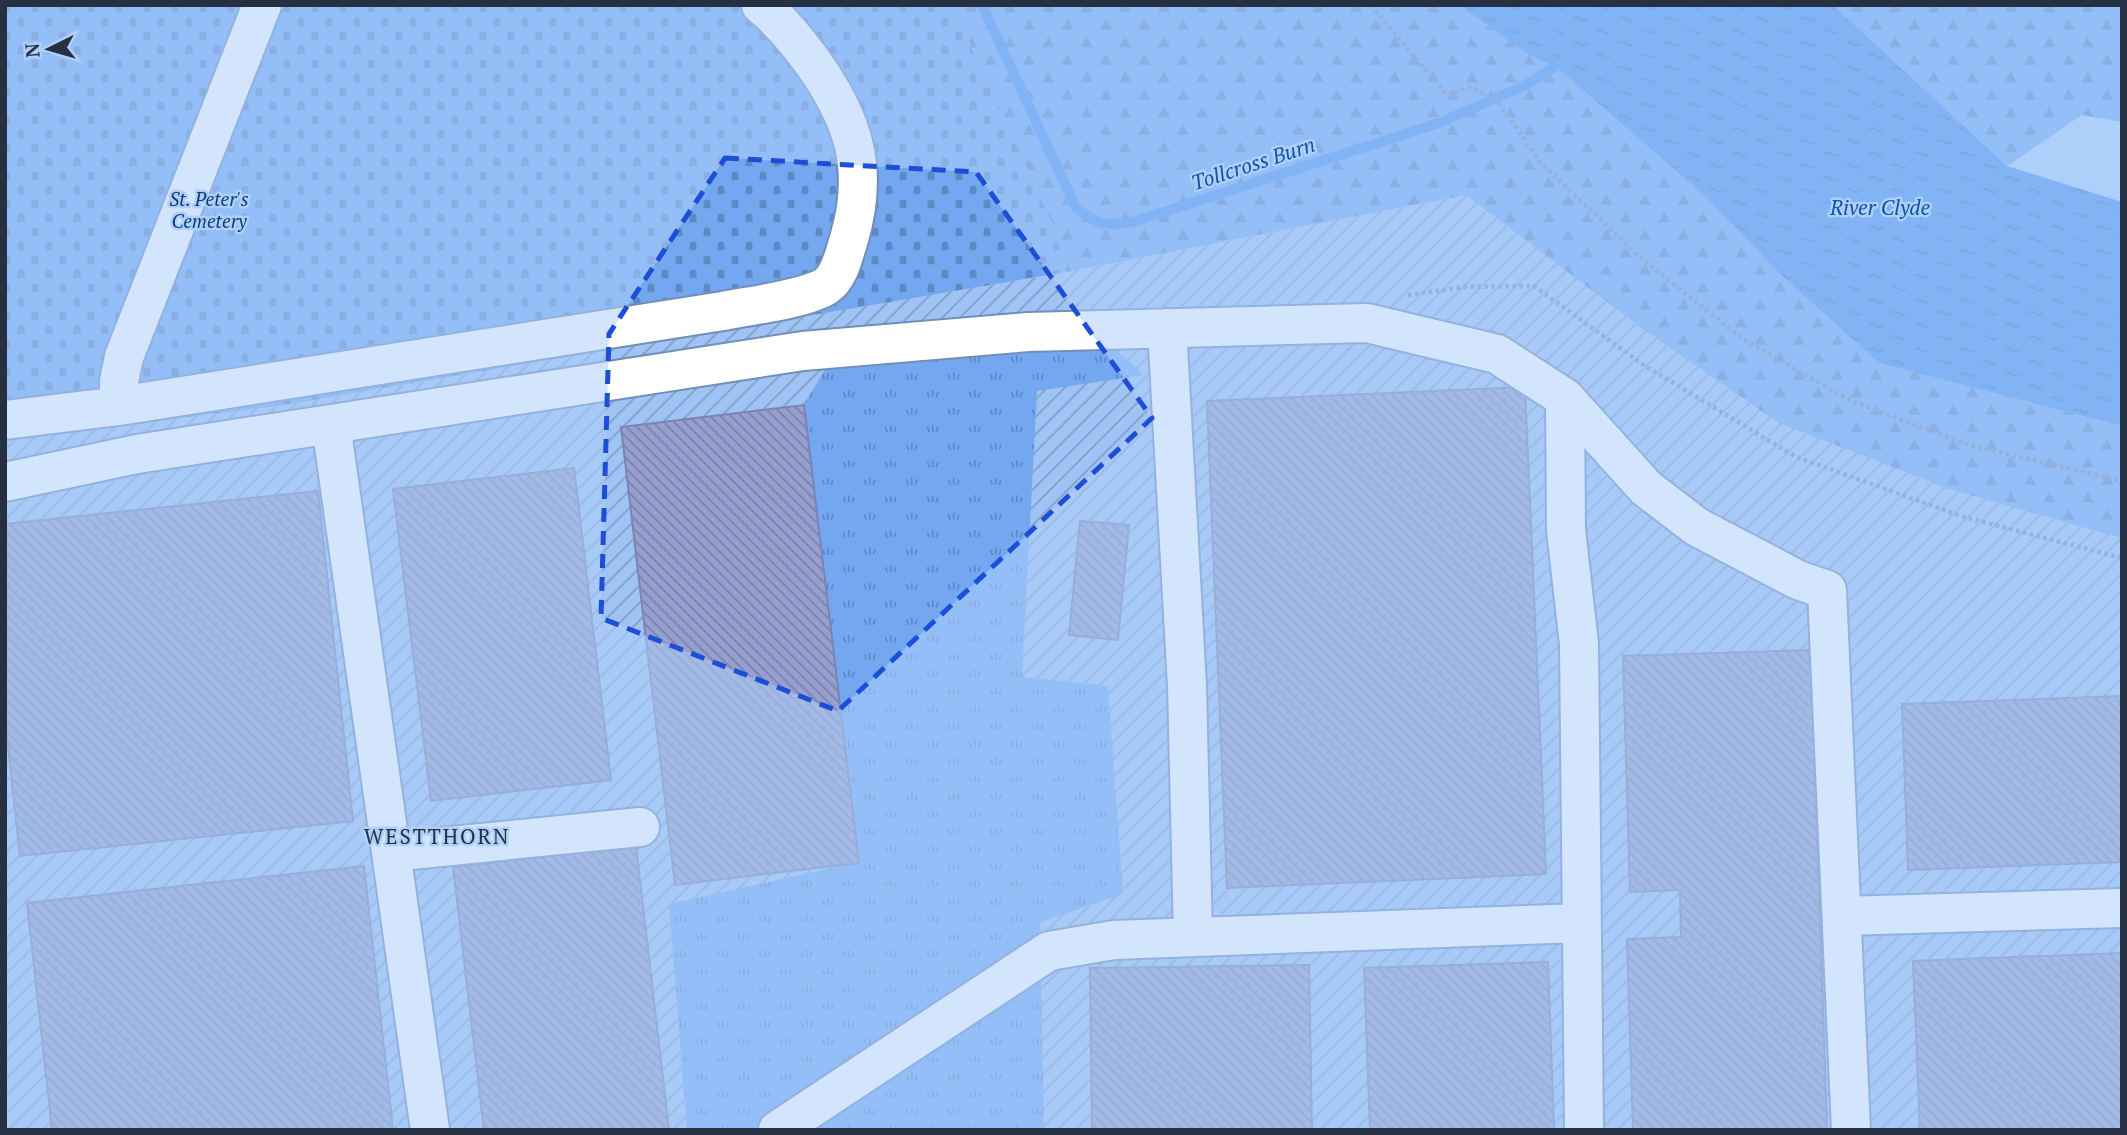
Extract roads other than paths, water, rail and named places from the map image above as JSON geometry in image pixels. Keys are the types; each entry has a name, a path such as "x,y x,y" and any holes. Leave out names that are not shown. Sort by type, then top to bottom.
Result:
{"lane":[{"path":"119,406 119,380 124,357 262,5"},
{"path":"5,420 119,406 723,311 804,294 827,286 834,278 852,227 857,175 855,146 842,108 826,81 780,22 761,5"},
{"path":"5,482 137,454 803,351 1028,332 1367,323 1497,354 1565,398 1646,488 1697,527 1798,580 1827,590 1852,1130"},
{"path":"1167,328 1186,686 1193,937"},
{"path":"1565,398 1566,530 1579,644 1584,1130"},
{"path":"331,424 429,1130"},
{"path":"390,852 640,827"},
{"path":"1842,916 2122,908"},
{"path":"778,1130 1049,951 1114,940 1582,923"}],"water":[{"name":"River Clyde","path":"1459,5 1833,5 2007,166 2122,202 2122,426 1879,363 1781,275 1705,196 1556,67 1529,55"}],"waterway":[{"name":"Tollcross Burn","path":"982,5 1076,208 1097,221 1109,224 1133,222 1439,123 1526,85 1565,60"}],"district":[{"name":"WESTTHORN","path":"437,836"}],"park label":[{"name":"St. Peter's Cemetery","path":"209,209"}]}
